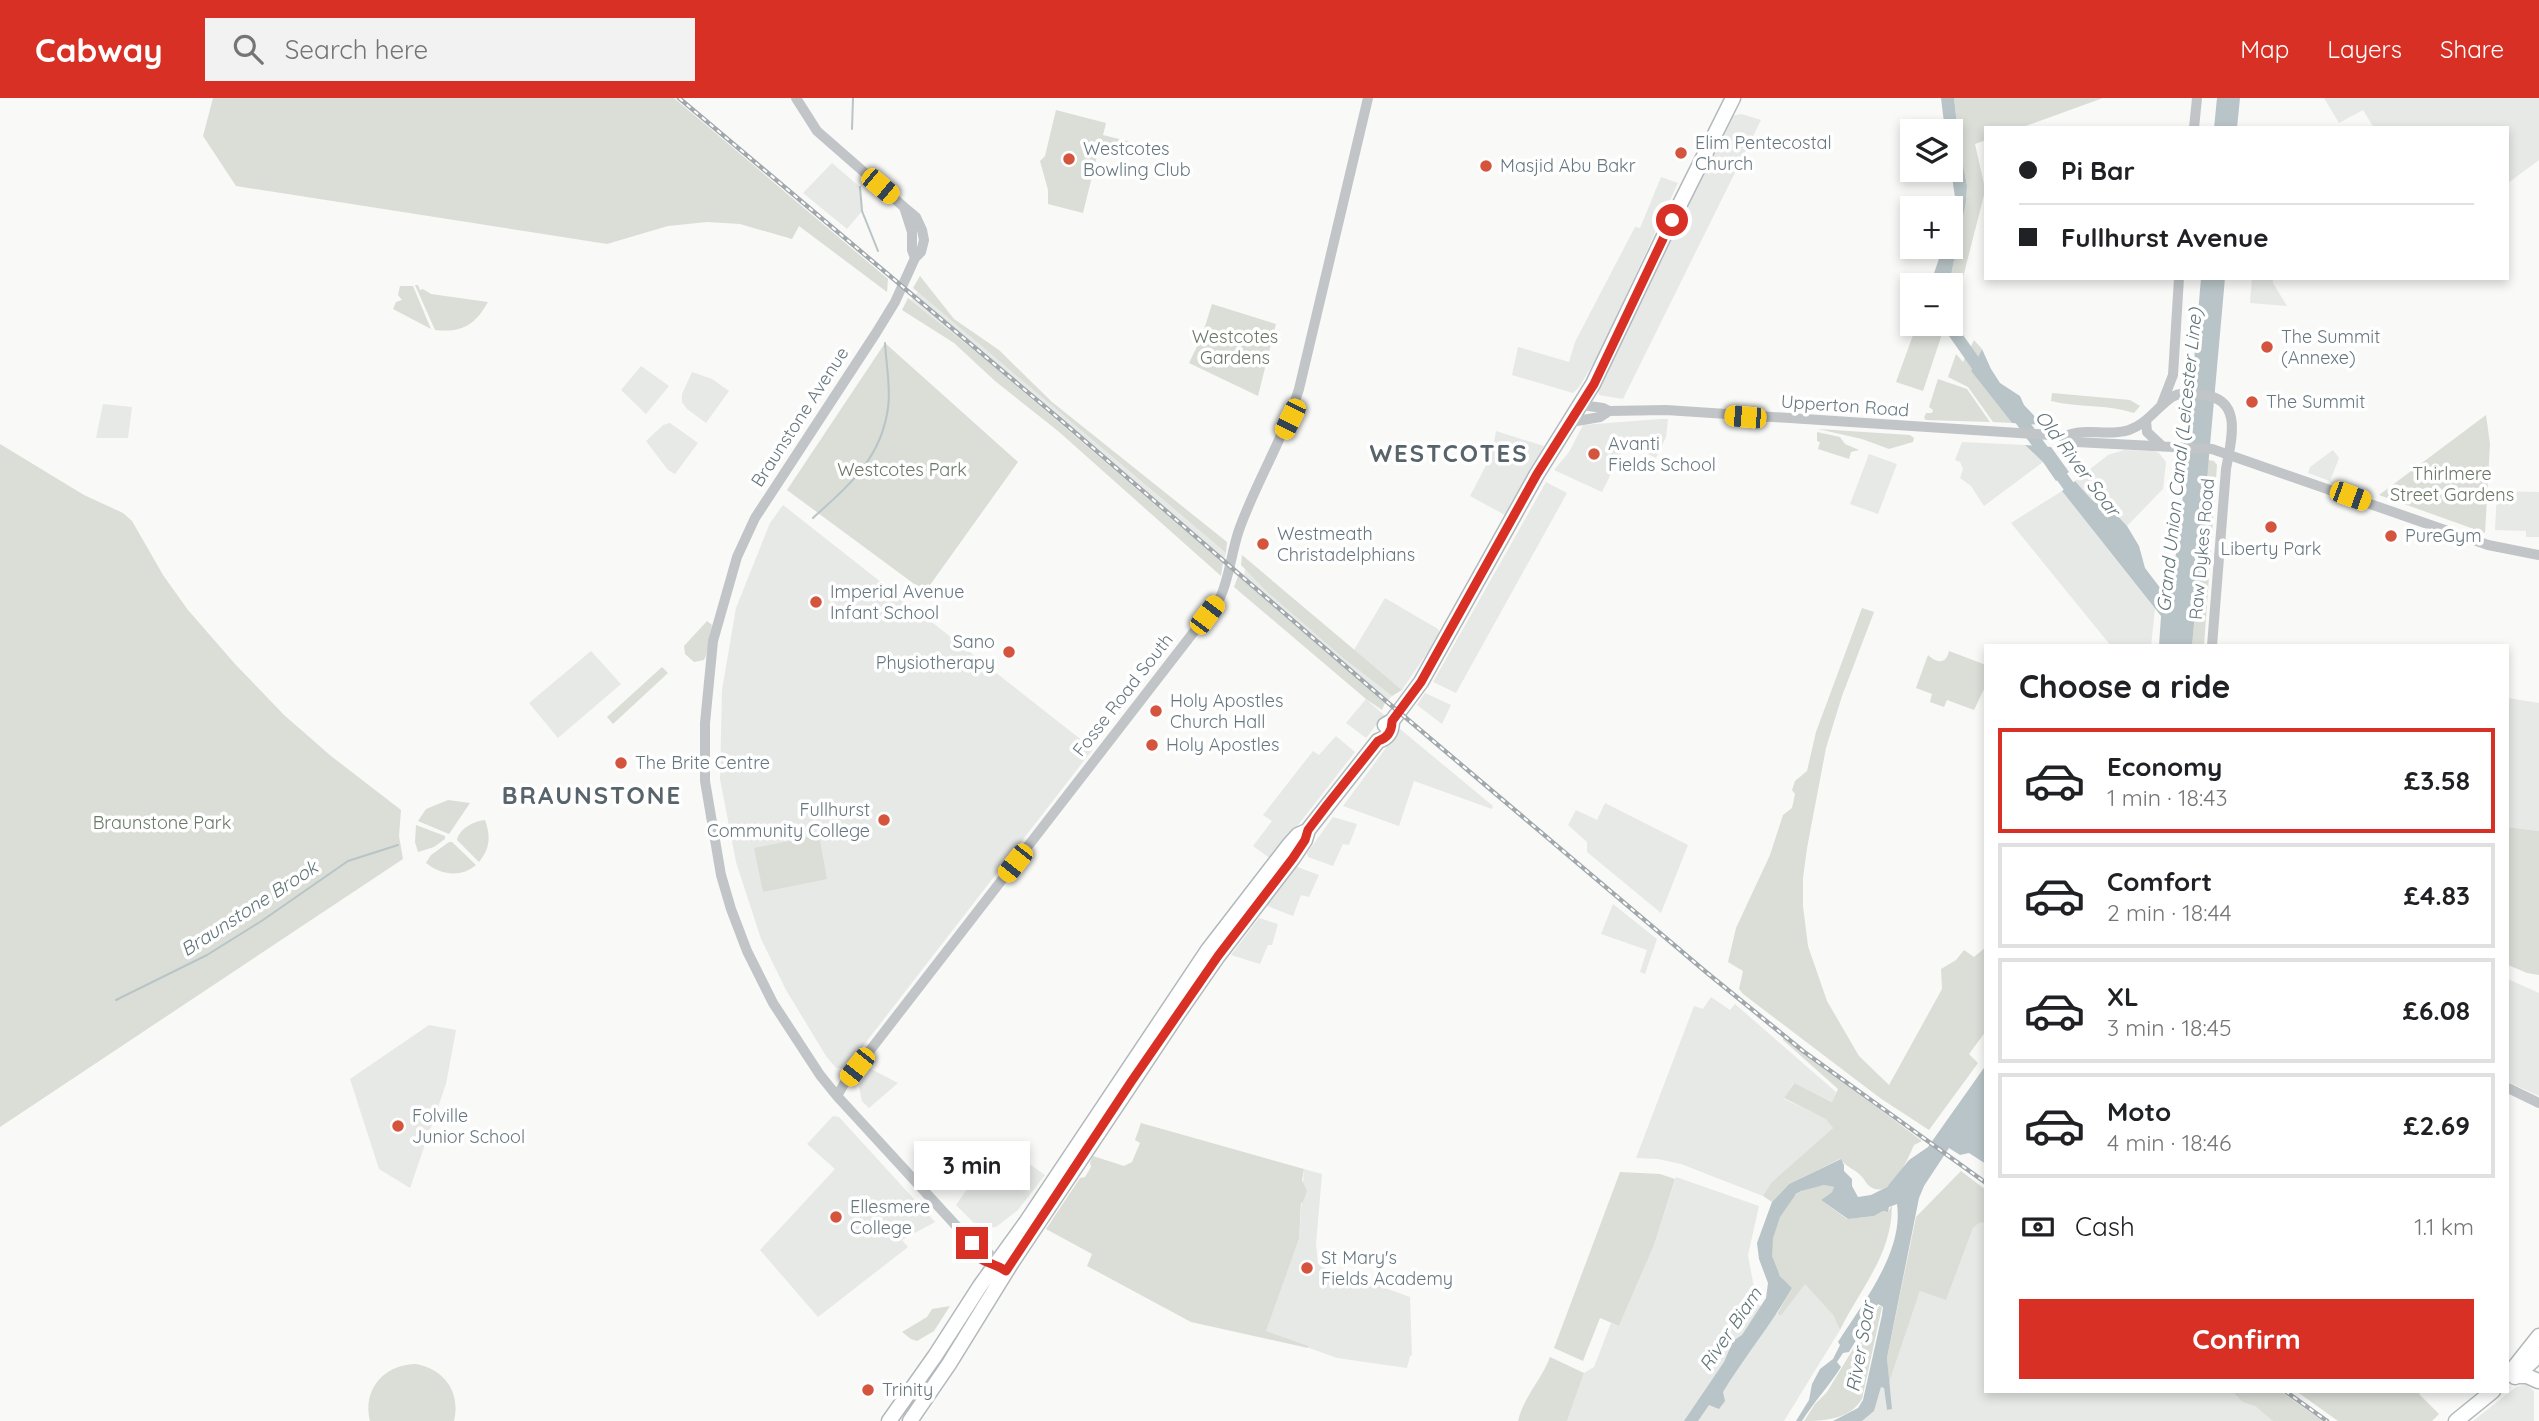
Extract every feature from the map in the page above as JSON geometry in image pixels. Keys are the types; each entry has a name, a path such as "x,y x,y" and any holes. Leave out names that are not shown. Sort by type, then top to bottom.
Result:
{"main road":[{"path":"889,1421 1001,1268 1218,956 1293,858 1308,830 1378,741 1377,735 1392,721 1421,682 1537,474 1594,384 1733,98"},
{"path":"910,1421 949,1364 1001,1268"},
{"path":"2511,1377 2538,1358 2539,1336"},
{"path":"2511,1377 2539,1336"},
{"path":"2511,1377 2527,1376 2539,1381"},
{"path":"2456,1421 2491,1393"}],"street":[{"name":"Braunstone Avenue","path":"796,98 817,131 904,208 912,211 914,223 924,240 921,252 915,258 883,323 755,518 737,557 713,641 705,735 705,780 721,874 747,951 793,1037 837,1096 972,1243 975,1254 982,1261 1001,1268"},
{"name":"Fosse Road South","path":"837,1096 1220,598 1239,531 1290,419 1299,389 1368,98"},
{"path":"2194,126 2197,98"},
{"path":"2161,406 2173,375 2179,280"},
{"path":"2173,375 2183,393 2215,396 2222,400 2228,409 2230,455"},
{"path":"1571,422 1600,417 1606,410 1596,394 1594,384"},
{"name":"Upperton Road","path":"1581,405 1606,410 1666,411 2065,436 2076,432 2121,431 2133,428 2183,393"},
{"path":"2146,421 2149,436 2162,446"},
{"path":"2211,449 2226,442 2231,435"},
{"path":"2231,435 2237,441 2245,460"},
{"name":"Upperton Road","path":"2065,436 2076,442 2211,449 2488,545 2539,555"},
{"name":"Raw Dykes Road","path":"2211,644 2230,455"},
{"path":"2509,1088 2539,1103"}],"shaded area":[{"path":"1941,98 1954,98 1956,119 1944,119"},
{"path":"2217,98 2240,98 2237,126 2214,126"},
{"path":"2324,98 2539,98 2539,160 2509,182 2509,126 2373,126 2363,110 2339,123"},
{"path":"1741,114 1761,120 1623,399 1599,395 1598,391 1731,116"},
{"path":"832,163 860,187 862,211 847,229 803,193"},
{"path":"1963,164 1967,186 1963,217 1963,196 1955,196 1953,182 1963,182"},
{"path":"1661,177 1678,183 1598,356 1579,387 1573,393 1512,375 1518,347 1569,362 1575,342 1635,227 1640,228"},
{"path":"1939,259 1954,259 1951,273 1934,273"},
{"path":"2201,280 2225,280 2192,644 2159,644 2161,616 2062,491 2075,481 2091,499 2113,511 2127,526 2139,546 2145,568 2161,589 2168,590 2179,540"},
{"path":"2252,280 2273,280 2287,306 2250,303"},
{"path":"918,292 1226,553 1223,563 979,354 911,300"},
{"path":"1982,349 2000,383 2020,396 2024,405 2043,425 2012,423 1971,371"},
{"path":"641,366 669,386 646,414 621,390"},
{"path":"692,372 712,379 729,391 706,423 682,402 682,394"},
{"path":"103,404 132,407 128,438 96,438"},
{"name":"Avanti Fields School","path":"1668,419 1666,437 1656,458 1626,443 1602,492 1554,470 1569,452 1583,425"},
{"path":"670,423 698,443 675,474 668,470 646,441 663,425"},
{"path":"1496,431 1544,446 1505,515 1470,496 1492,454"},
{"path":"1962,442 2025,445 2043,462 1984,506 1971,486 1960,478 1963,469 1960,462 1955,460"},
{"path":"2025,445 2051,447 2069,472 2056,481 2043,462"},
{"path":"2124,450 2154,451 2166,462 2163,489 2127,526 2113,511 2091,499 2075,481 2108,455"},
{"path":"2333,450 2339,458 2330,481 2308,473 2310,467"},
{"path":"1869,454 1897,464 1878,514 1850,504"},
{"path":"1546,482 1567,493 1456,693 1433,682"},
{"path":"2062,491 2155,609 2151,644 2109,644 2011,523"},
{"path":"2497,491 2539,492 2539,537 2526,537 2526,531 2495,530"},
{"name":"Fullhurst Community College","path":"783,505 1093,749 846,1068 836,1068 826,1056 786,990 761,939 736,862 720,779 722,690 736,608 770,523"},
{"path":"1245,569 1267,592 1343,658 1392,696 1385,703 1243,580"},
{"path":"1385,598 1438,629 1440,634 1402,690 1354,650"},
{"path":"591,651 621,684 558,738 529,703"},
{"path":"1425,693 1451,705 1442,724 1417,705"},
{"path":"2509,698 2539,703 2539,831 2509,827"},
{"path":"1366,699 1384,715 1366,738 1346,723"},
{"path":"1400,729 1493,806 1492,809 1414,781 1399,826 1343,806"},
{"path":"1336,736 1355,752 1274,856 1268,857 1253,846 1272,821 1263,815 1313,751 1319,755"},
{"path":"1605,803 1688,845 1661,913 1587,852 1587,842 1568,825 1576,810 1597,820"},
{"path":"1333,817 1357,824 1349,845 1343,844 1333,866 1308,857 1307,853"},
{"path":"1295,866 1319,875 1309,897 1301,895 1293,916 1265,905"},
{"path":"1613,904 1657,939 1645,974 1640,972 1647,950 1601,934"},
{"path":"1259,918 1278,924 1272,945 1268,945 1260,964 1231,955"},
{"path":"2509,979 2539,993 2539,1096 2509,1082"},
{"path":"1711,997 1730,1010 1735,1004 1836,1092 1833,1102 1793,1083 1784,1099 1827,1119 1833,1128 1773,1182 1763,1196 1681,1164 1636,1158 1694,1006 1703,1009"},
{"name":"Folville Junior School","path":"429,1025 456,1030 446,1084 410,1188 379,1169 350,1079"},
{"path":"867,1067 898,1083 869,1108 862,1101 859,1087"},
{"path":"1984,1068 1984,1163 1969,1153 1960,1155 1949,1148 1919,1198 1887,1358 1892,1409 1887,1410 1884,1388 1881,1387 1874,1411 1862,1421 1833,1421 1858,1408 1863,1400 1882,1315 1883,1307 1878,1304 1849,1352 1843,1353 1837,1362 1841,1367 1802,1421 1796,1421 1809,1400 1812,1384 1820,1369 1833,1359 1840,1345 1838,1342 1879,1277 1888,1259 1897,1222 1897,1204 1889,1207 1888,1212 1848,1219 1821,1200 1832,1192 1834,1187 1824,1185 1796,1194 1780,1217 1773,1238 1772,1256 1780,1276 1792,1288 1723,1392 1725,1401 1719,1409 1709,1405 1698,1421 1684,1421 1724,1362 1733,1341 1742,1335 1766,1298 1768,1283 1759,1259 1757,1243 1772,1202 1789,1184 1841,1159 1844,1171 1852,1179 1852,1186 1858,1197 1871,1195 1887,1187 1909,1160 1928,1147"},
{"name":"Ellesmere College","path":"833,1116 839,1117 935,1222 902,1240 908,1247 818,1317 760,1250 835,1169 807,1144"},
{"path":"999,1143 1045,1175 1018,1210 996,1227 982,1228 956,1205"},
{"name":"St Mary's Fields Academy","path":"1304,1169 1322,1174 1316,1244 1318,1264 1410,1297 1412,1355 1407,1368 1337,1358 1265,1332 1299,1239"},
{"path":"1676,1177 1759,1206 1748,1255 1757,1304 1781,1316 1805,1283 1833,1315 1840,1330 1784,1421 1567,1421 1584,1373 1594,1367 1611,1323 1619,1326 1654,1245"},
{"path":"1984,1222 1984,1393 2247,1393 2282,1421 1862,1421 1874,1411 1881,1387 1884,1387 1887,1410 1892,1409 1889,1383 1920,1291 1946,1299 1973,1228"},
{"path":"2526,1384 2534,1391 2534,1421 2473,1421 2509,1393"}],"green space":[{"path":"213,98 674,98 888,279 887,292 799,226 792,239 740,224 707,222 668,226 607,244 236,186 203,136"},
{"path":"1954,98 2103,98 2026,126 1984,126 1984,141 1975,144 1984,195 1963,277 1963,273 1951,273 1954,259 1963,259 1963,217 1967,186 1963,164 1963,119 1956,119"},
{"name":"Westcotes Bowling Club","path":"1056,110 1106,123 1103,135 1135,143 1133,149 1104,142 1100,144 1083,213 1048,204 1048,190 1040,161 1045,156"},
{"path":"920,276 954,319 999,350 1052,402 1227,542 1226,553 913,288"},
{"path":"415,285 431,294 488,302 467,326 453,330 435,330"},
{"path":"400,286 413,286 431,329 393,309 396,302 402,300 398,295"},
{"path":"908,298 979,354 1223,563 1221,576 954,343 902,310"},
{"name":"Westcotes Gardens","path":"1212,304 1276,324 1258,396 1189,363 1202,336"},
{"path":"1913,336 1941,336 1923,391 1896,382"},
{"path":"1974,340 1982,349 1971,371 2012,423 1993,422 1968,387 1948,377 1956,354 1963,362"},
{"name":"Westcotes Park","path":"885,343 1018,462 925,592 787,490"},
{"path":"1938,379 1967,389 1990,422 1926,420 1926,413 1932,413 1933,410 1929,407"},
{"path":"2052,393 2130,400 2140,406 2134,413 2114,408 2061,403 2051,401"},
{"name":"Thirlmere Street Gardens","path":"2486,415 2490,444 2485,533 2379,495"},
{"path":"1818,429 1910,435 1914,438 1913,442 1889,449 1862,439"},
{"path":"1817,432 1840,437 1845,444 1859,450 1851,452 1849,459 1818,449 1820,442 1817,441"},
{"name":"Braunstone Park","path":"0,444 84,495 123,513 132,521 163,575 188,610 235,664 284,715 331,756 401,810 399,836 403,859 0,1127"},
{"path":"2208,460 2217,465 2204,644 2192,644"},
{"path":"1242,555 1402,690 1392,696 1343,658 1267,592 1241,565"},
{"path":"1238,576 1385,703 1382,710 1234,587"},
{"path":"1862,608 1874,612 1842,696 1826,748 1807,848 1803,906 1808,946 1827,1001 1859,1056 1889,1085 1942,989 1941,969 1956,960 1964,950 1974,957 1984,949 1984,1034 1969,1054 1978,1063 1929,1130 1880,1098 1743,994 1739,989 1743,971 1728,962 1736,928 1770,855 1783,815 1792,808 1795,781 1807,771 1816,732"},
{"path":"707,621 712,625 706,656 704,660 694,662 685,654 684,646"},
{"path":"1949,651 1984,664 1984,689 1974,710 1947,700 1944,707 1930,702 1932,694 1916,688 1928,655 1940,661 1948,656"},
{"path":"662,667 668,673 613,724 607,717"},
{"path":"448,800 470,803 449,834 418,821 426,809"},
{"path":"485,820 488,842 479,862 457,840 468,826"},
{"path":"416,825 445,836 445,839 434,847 418,852 415,842"},
{"path":"2509,827 2539,831 2539,975 2509,965"},
{"path":"819,835 827,879 763,892 754,848"},
{"path":"449,842 476,865 464,872 451,873 426,863 431,855"},
{"path":"1783,1037 1922,1141 1914,1145 1897,1177 1884,1189 1868,1185 1840,1159 1789,1184 1772,1202 1763,1196 1772,1182 1833,1128 1826,1119 1784,1098 1794,1083 1832,1102 1838,1089 1783,1040"},
{"path":"1141,1123 1304,1169 1302,1180 1307,1191 1301,1203 1299,1239 1266,1331 1308,1348 1191,1322 1087,1266 1092,1254 1046,1229 1080,1178 1085,1177 1093,1156 1124,1166 1132,1162 1140,1143 1135,1140"},
{"path":"1961,1171 1984,1188 1984,1222 1973,1228 1946,1300 1920,1291 1889,1383 1887,1358 1916,1217"},
{"path":"1620,1172 1660,1174 1675,1179 1654,1245 1619,1326 1600,1318 1583,1361 1554,1348"},
{"path":"1824,1185 1834,1187 1832,1192 1821,1200 1847,1219 1888,1212 1892,1205 1891,1223 1881,1255 1840,1330 1833,1315 1805,1284 1781,1316 1777,1314 1792,1288 1779,1274 1772,1256 1778,1221 1798,1193"},
{"path":"950,1306 934,1331 917,1341 902,1332 927,1317 932,1309"},
{"path":"1879,1306 1882,1307 1862,1399 1844,1415 1804,1421 1827,1392"},
{"path":"1550,1357 1584,1373 1567,1421 1518,1421 1524,1404"},
{"path":"416,1364 435,1371 448,1384 455,1401 454,1421 370,1421 369,1399 378,1381 394,1369"},
{"path":"2234,1393 2283,1393 2323,1421 2273,1421 2255,1406 2243,1402"},
{"path":"2299,1393 2420,1393 2439,1414 2432,1421 2338,1421"}],"waterway":[{"name":"Braunstone Brook","path":"852,129 853,98"},
{"name":"Braunstone Brook","path":"860,187 862,211 878,251"},
{"name":"Old River Soar","path":"1956,336 1983,374"},
{"name":"Braunstone Brook","path":"813,518 851,482 871,457 878,442 889,400 885,343"},
{"name":"Old River Soar","path":"2015,412 2078,499"},
{"name":"Braunstone Brook","path":"116,1000 207,955 348,861 398,845"}],"railway":[{"path":"679,98 1063,422 1706,972 1803,1051 1984,1182"},
{"path":"2288,1393 2327,1421"}],"place":[{"name":"Elim Pentecostal Church","path":"1681,153"},
{"name":"Westcotes Bowling Club","path":"1069,159"},
{"name":"Masjid Abu Bakr","path":"1486,166"},
{"name":"The Summit (Annexe)","path":"2267,347"},
{"name":"The Summit","path":"2252,402"},
{"name":"Avanti Fields School","path":"1594,454"},
{"name":"Liberty Park","path":"2271,527"},
{"name":"PureGym","path":"2391,536"},
{"name":"Westmeath Christadelphians","path":"1263,544"},
{"name":"Imperial Avenue Infant School","path":"816,602"},
{"name":"Sano Physiotherapy","path":"1009,652"},
{"name":"Holy Apostles Church Hall","path":"1156,711"},
{"name":"Holy Apostles","path":"1152,745"},
{"name":"The Brite Centre","path":"621,763"},
{"name":"Fullhurst Community College","path":"884,820"},
{"name":"Folville Junior School","path":"398,1126"},
{"name":"Ellesmere College","path":"836,1217"},
{"name":"St Mary's Fields Academy","path":"1307,1268"},
{"name":"Trinity","path":"868,1390"}],"district":[{"name":"WESTCOTES","path":"1449,454"},
{"name":"BRAUNSTONE","path":"592,796"}],"route":[{"path":"972,1243 975,1254 982,1261 995,1264 1006,1271 1218,956 1293,858 1308,830 1327,805 1378,741 1385,739 1392,729 1392,721 1421,682 1537,474 1594,384 1672,220"}],"water label":[{"name":"Grand Union Canal (Leicester Line)","path":"2179,460"},
{"name":"River Biam","path":"1730,1329"},
{"name":"River Soar","path":"1860,1347"}]}
